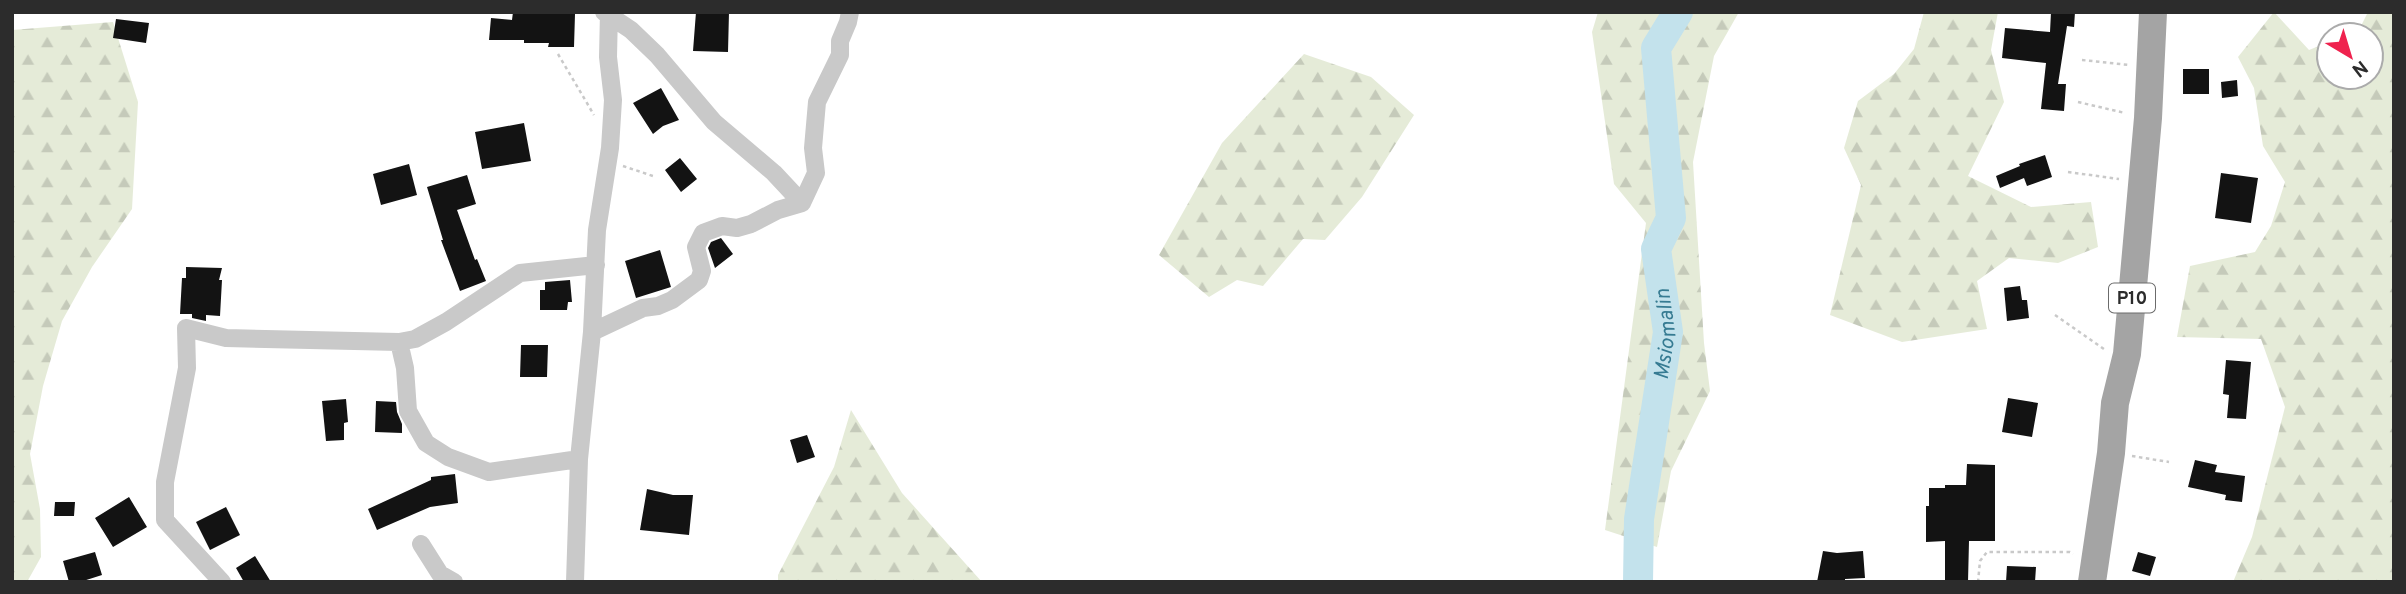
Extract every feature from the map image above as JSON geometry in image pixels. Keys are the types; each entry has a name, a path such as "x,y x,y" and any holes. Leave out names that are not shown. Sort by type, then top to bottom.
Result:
{"main road":[{"name":"P10","path":"2094,573 2111,453 2115,403 2127,354 2148,118 2153,12"}],"street":[{"path":"803,203 816,173 813,148 817,102 840,55 840,41 850,12"},
{"path":"607,14 631,30 657,55 714,122 774,173 803,203"},
{"path":"575,582 579,459 592,332 597,230 610,148 613,100 607,14"},
{"path":"592,332 643,308 672,300 699,280 702,271 696,247 703,233 722,226 737,228 751,224 778,210 803,203"},
{"path":"222,582 166,520 165,482 187,368 186,328 226,338 399,342 415,339 446,322 520,273 596,265"},
{"path":"399,342 405,368 408,411 426,443 449,457 489,472 579,459"},
{"path":"421,544 440,574 454,582"}],"path":[{"path":"558,54 595,118"},
{"path":"2082,60 2149,67"},
{"path":"2078,102 2148,118"},
{"path":"610,148 622,166 653,176"},
{"path":"2068,172 2143,182"},
{"path":"2055,315 2110,354 2127,354"},
{"path":"2111,453 2169,462"},
{"path":"1978,582 1980,561 1987,552 2070,552 2094,573"}],"green space":[{"path":"1598,12 1739,12 1714,56 1693,162 1704,343 1710,391 1671,471 1657,547 1605,530 1646,223 1614,184 1592,32"},
{"path":"1924,12 1998,12 1991,50 2004,102 1968,176 2031,207 2091,202 2098,247 2058,263 2009,258 1977,281 1987,329 1902,342 1830,315 1861,185 1844,148 1858,101 1894,74 1914,49"},
{"path":"2274,12 2309,50 2315,48 2315,91 2385,91 2385,21 2364,21 2368,12 2394,12 2394,582 2233,582 2252,537 2285,407 2261,339 2177,337 2190,266 2255,252 2271,226 2285,182 2263,146 2254,88 2238,57"},
{"path":"113,22 138,102 132,209 92,267 62,321 43,386 30,454 40,509 41,557 27,582 12,582 12,30"},
{"path":"1304,54 1371,77 1414,115 1362,197 1325,240 1303,239 1263,286 1237,280 1209,297 1159,255 1222,143"},
{"path":"851,410 902,493 982,582 778,582 778,575 834,467"}],"building":[{"path":"513,12 575,14 574,47 548,47 549,43 524,43 524,40 489,40 491,18 512,20"},
{"path":"696,12 729,12 728,52 693,51"},
{"path":"2051,12 2075,12 2074,27 2067,26 2058,84 2066,84 2064,111 2041,109 2046,63 2002,58 2005,28 2050,32"},
{"path":"116,19 149,23 146,43 113,38"},
{"path":"2183,69 2209,69 2209,94 2183,94"},
{"path":"2237,80 2238,96 2222,98 2221,82"},
{"path":"661,88 679,120 663,126 653,134 633,103"},
{"path":"524,123 531,161 482,169 475,132"},
{"path":"2045,155 2052,177 2027,186 2024,178 2000,188 1996,176"},
{"path":"680,158 697,179 681,192 665,170"},
{"path":"409,164 417,195 381,205 373,174"},
{"path":"2221,173 2258,178 2251,223 2215,218"},
{"path":"467,175 476,204 457,210 475,260 477,259 486,281 460,291 441,240 427,187"},
{"path":"721,238 733,254 715,268 708,248 711,242"},
{"path":"660,250 671,287 636,298 625,261"},
{"path":"186,267 222,268 219,280 222,280 220,316 206,315 206,321 192,318 192,314 180,314 182,278 186,278"},
{"path":"570,280 572,302 568,302 567,310 540,310 540,290 545,290 545,282"},
{"path":"2020,286 2022,300 2027,300 2029,318 2007,321 2004,288"},
{"path":"521,345 548,345 547,377 520,377"},
{"path":"2226,360 2251,362 2246,419 2227,418 2229,395 2223,394"},
{"path":"2008,398 2038,403 2032,437 2002,432"},
{"path":"346,399 348,422 344,423 344,440 326,441 322,401"},
{"path":"376,401 396,402 402,433 375,432"},
{"path":"807,435 815,457 797,463 790,440"},
{"path":"2195,460 2217,465 2215,472 2245,476 2242,502 2225,500 2226,495 2188,487"},
{"path":"1967,464 1995,465 1995,541 1969,541 1968,582 1945,582 1945,541 1926,542 1929,488 1966,485"},
{"path":"455,474 458,503 430,507 377,530 368,509 431,480 431,477"},
{"path":"647,489 673,495 693,495 689,535 640,530"},
{"path":"129,497 147,527 113,547 95,518"},
{"path":"55,502 75,502 74,516 54,516"},
{"path":"226,507 240,535 210,550 196,522"},
{"path":"1823,551 1863,551 1865,578 1845,579 1845,582 1817,582"},
{"path":"95,552 102,575 80,582 69,582 63,561"},
{"path":"2138,552 2156,557 2150,576 2132,571"},
{"path":"255,556 271,582 244,582 236,568"},
{"path":"2007,566 2036,567 2035,582 2006,582"}],"waterway":[{"name":"Msiomalin","path":"1638,582 1639,519 1668,332 1656,249 1671,218 1656,48 1678,12"}]}
